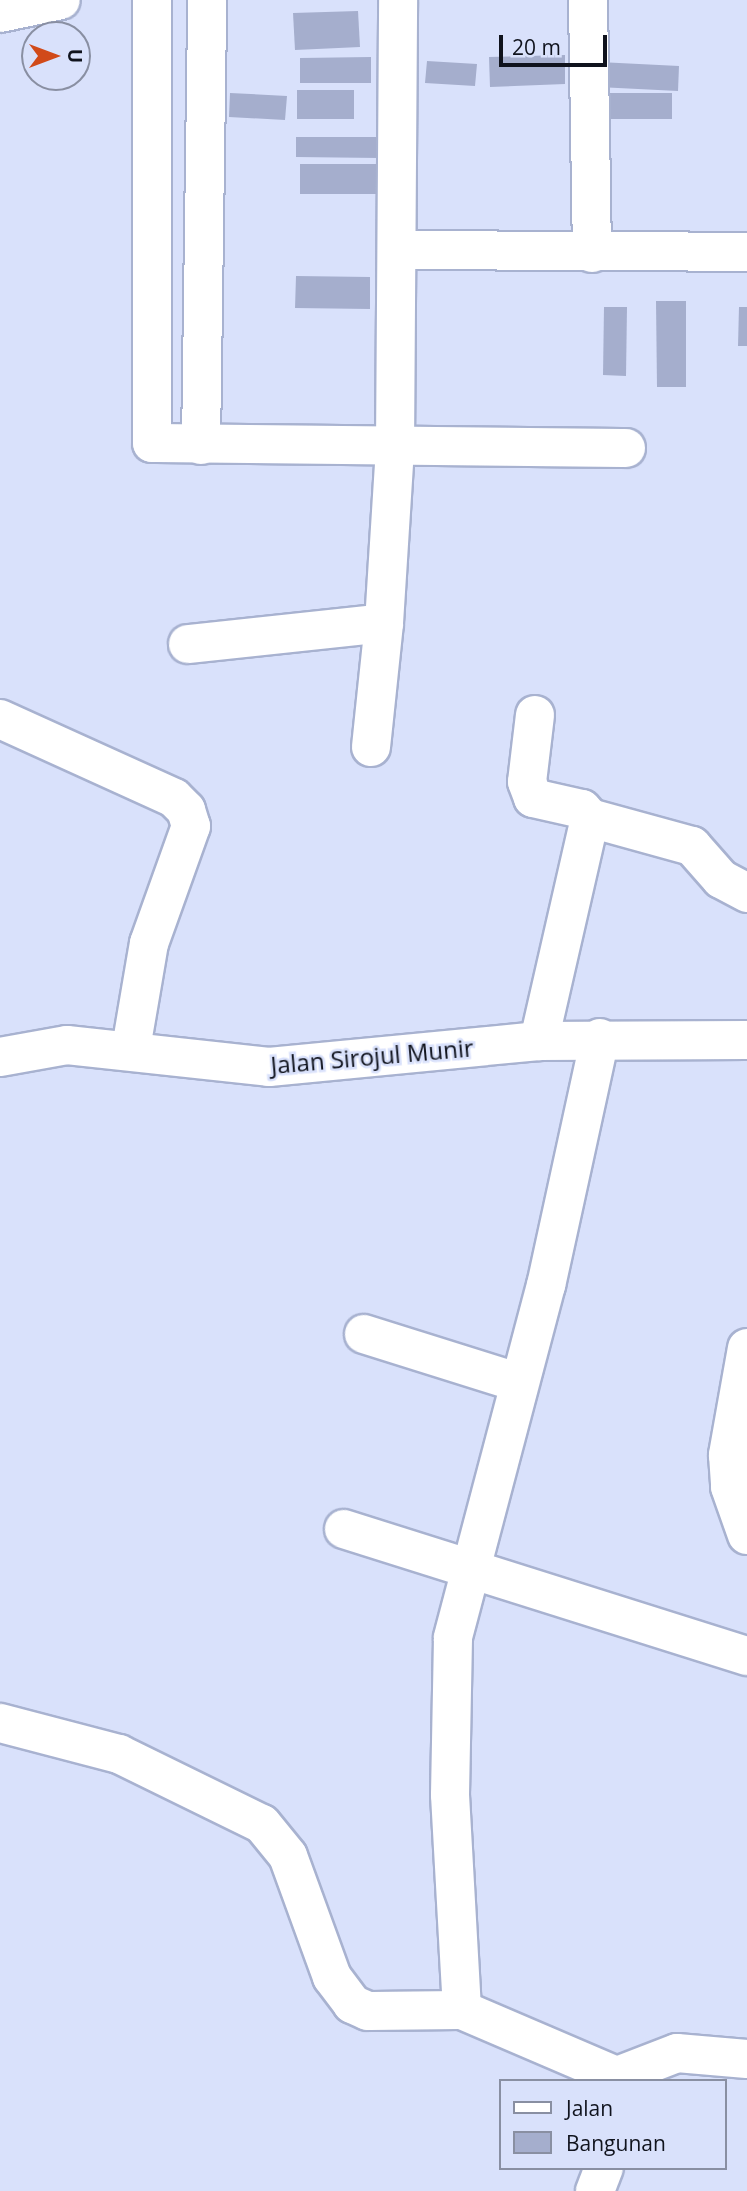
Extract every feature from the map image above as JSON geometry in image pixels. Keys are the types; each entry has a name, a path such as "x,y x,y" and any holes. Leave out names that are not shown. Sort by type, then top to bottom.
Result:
{"street":[{"path":"0,13 61,0"},
{"path":"152,0 154,271 148,429 158,446 626,448"},
{"path":"201,445 207,0"},
{"path":"371,747 384,623 395,447 399,250 398,0"},
{"path":"588,0 592,253"},
{"path":"399,250 747,252"},
{"path":"188,644 384,623"},
{"path":"535,715 527,782 533,799 582,809 590,818 692,846 721,879 747,893"},
{"path":"0,719 174,798 186,810 191,826 149,943 131,1048"},
{"path":"539,1041 590,818"},
{"path":"462,2010 447,1692 470,1567 517,1382 546,1285 600,1038"},
{"name":"Jalan Sirojul Munir","path":"0,1057 67,1045 131,1048 269,1067 539,1041 600,1038 747,1040"},
{"path":"364,1334 517,1382"},
{"path":"747,1348 729,1455 730,1487 747,1535"},
{"path":"344,1529 747,1656"},
{"path":"0,1723 119,1754 262,1824 288,1856 332,1977 352,2004 368,2011 462,2010 624,2078 677,2053 747,2059"},
{"path":"595,2191 603,2170"}],"building":[{"path":"358,11 360,47 295,50 293,13"},
{"path":"565,55 565,84 490,87 489,57"},
{"path":"371,57 371,83 300,83 300,58"},
{"path":"427,61 477,64 475,86 425,83"},
{"path":"599,62 679,66 678,91 598,87"},
{"path":"297,90 354,90 354,119 297,119"},
{"path":"230,93 287,96 285,120 229,117"},
{"path":"598,93 672,93 672,119 598,119"},
{"path":"296,137 379,137 379,158 296,157"},
{"path":"300,164 379,164 379,194 300,194"},
{"path":"296,276 370,277 370,309 295,308"},
{"path":"656,301 686,301 686,387 657,387"},
{"path":"604,307 627,307 626,376 603,375"},
{"path":"739,307 747,307 747,346 738,346"}]}
